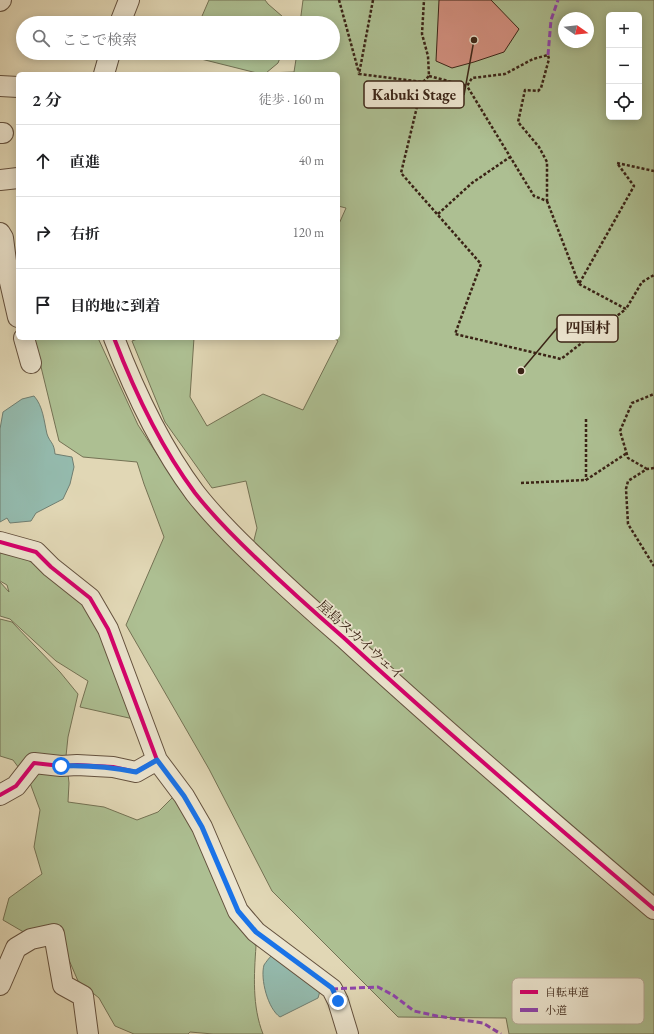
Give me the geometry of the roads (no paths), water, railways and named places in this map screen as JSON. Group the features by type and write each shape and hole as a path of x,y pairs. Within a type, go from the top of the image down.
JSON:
{"street":[{"path":"123,16 130,0"},
{"path":"105,72 108,60"},
{"path":"0,86 16,87"},
{"path":"0,180 16,178"},
{"path":"0,233 4,238 7,269 16,308"},
{"path":"25,340 31,363"},
{"name":"屋島スカイウェイ","path":"115,340 128,377 140,402 169,453 196,494 232,535 414,703 654,909"},
{"path":"0,542 36,552 50,567 90,598 108,629 157,760 184,796 202,827 238,911 256,932 332,988 338,1001 348,1034"},
{"path":"0,795 16,786 34,763 61,766 77,765 113,768 136,772 157,760"},
{"path":"0,985 16,948 31,939 54,934 63,985 83,996 88,1034"}],"water":[{"path":"34,396 41,409 47,434 54,447 55,454 72,457 74,467 70,484 63,499 36,513 31,521 10,523 7,518 0,522 0,429 3,412 22,399"},
{"path":"272,955 320,991 318,998 280,1017 269,1001 263,978 264,965"}],"place":[{"name":"Kabuki Stage","path":"474,40"},
{"name":"四国村","path":"521,371"}]}
